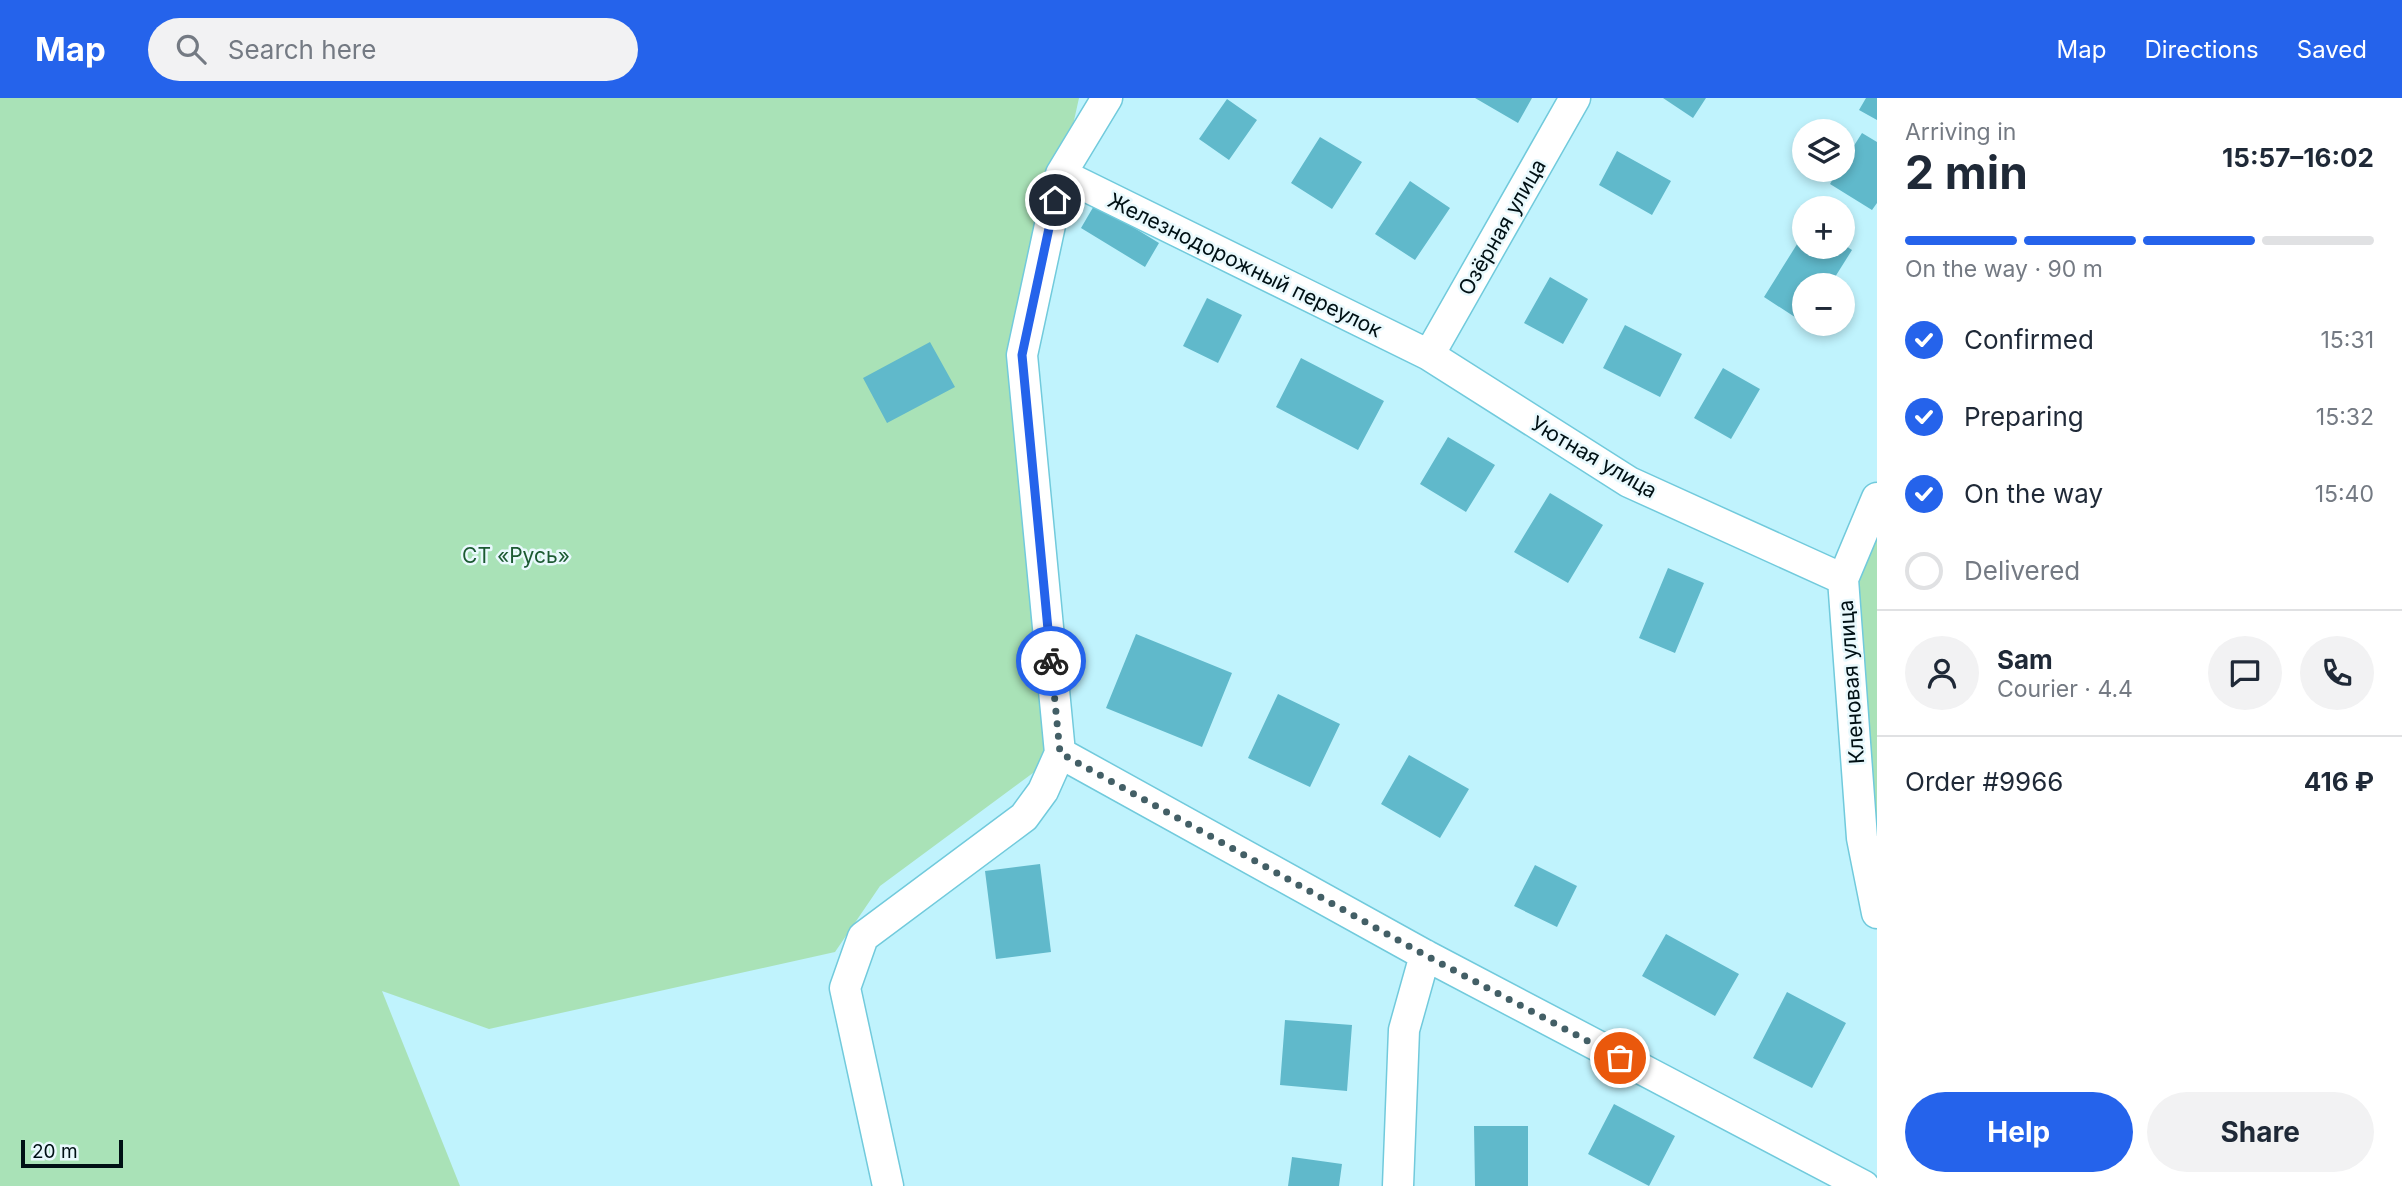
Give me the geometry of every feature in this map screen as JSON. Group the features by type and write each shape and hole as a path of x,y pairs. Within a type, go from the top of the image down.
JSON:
{"street":[{"path":"888,1186 845,988 863,937 1024,817 1044,792 1060,753 1022,355 1061,174 1107,98"},
{"name":"Озёрная улица","path":"1429,355 1575,98"},
{"name":"Железнодорожный переулок","path":"1061,174 1429,355"},
{"name":"Уютная улица","path":"1429,355 1629,482 1843,579"},
{"name":"Кленовая улица","path":"1877,498 1843,579 1862,838 1877,913"},
{"path":"1060,753 1425,955 1864,1186"},
{"path":"1398,1186 1404,1030 1425,955"}],"green space":[{"name":"СТ «Русь»","path":"0,98 1079,98 1022,355 1060,753 880,886 835,952 489,1029 382,991 460,1186 0,1186"},
{"path":"1877,498 1877,899 1843,579"}],"building":[{"path":"1475,98 1532,98 1518,123"},
{"path":"1663,98 1706,98 1693,118"},
{"path":"1866,98 1877,98 1877,120 1859,110"},
{"path":"1227,99 1257,120 1229,160 1199,139"},
{"path":"1862,133 1877,142 1877,203 1872,210 1855,199 1855,196 1849,196 1830,184 1855,182 1855,144"},
{"path":"1320,137 1362,162 1332,209 1291,183"},
{"path":"1617,151 1671,181 1652,215 1599,185"},
{"path":"1410,181 1450,208 1415,260 1375,234"},
{"path":"1095,204 1159,243 1145,267 1081,228"},
{"path":"1792,252 1792,259 1846,259 1838,273 1792,273 1792,315 1764,297"},
{"path":"1550,277 1588,299 1563,344 1524,323"},
{"path":"1207,298 1242,315 1218,363 1183,346"},
{"path":"1625,325 1682,354 1660,397 1603,368"},
{"path":"930,342 955,387 887,423 863,378"},
{"path":"1301,358 1384,401 1358,450 1276,407"},
{"path":"1723,368 1760,389 1731,439 1694,418"},
{"path":"1448,437 1495,465 1466,512 1420,484"},
{"path":"1550,493 1603,525 1568,583 1514,552"},
{"path":"1668,568 1704,583 1675,653 1639,638"},
{"path":"1136,634 1232,673 1202,747 1106,708"},
{"path":"1278,694 1340,724 1310,787 1248,758"},
{"path":"1409,755 1469,789 1440,838 1381,804"},
{"path":"1040,864 1051,952 996,959 985,871"},
{"path":"1535,865 1577,886 1557,927 1514,906"},
{"path":"1666,934 1739,974 1715,1016 1642,976"},
{"path":"1787,992 1846,1023 1812,1088 1753,1058"},
{"path":"1285,1020 1352,1025 1347,1091 1280,1085"},
{"path":"1614,1104 1675,1136 1649,1186 1588,1154"},
{"path":"1474,1126 1528,1126 1528,1186 1475,1186"},
{"path":"1292,1157 1342,1164 1339,1186 1288,1186"}],"way so far":[{"path":"1051,661 1060,753 1425,955 1620,1058"}],"route":[{"path":"1051,661 1022,355 1055,200"}]}
